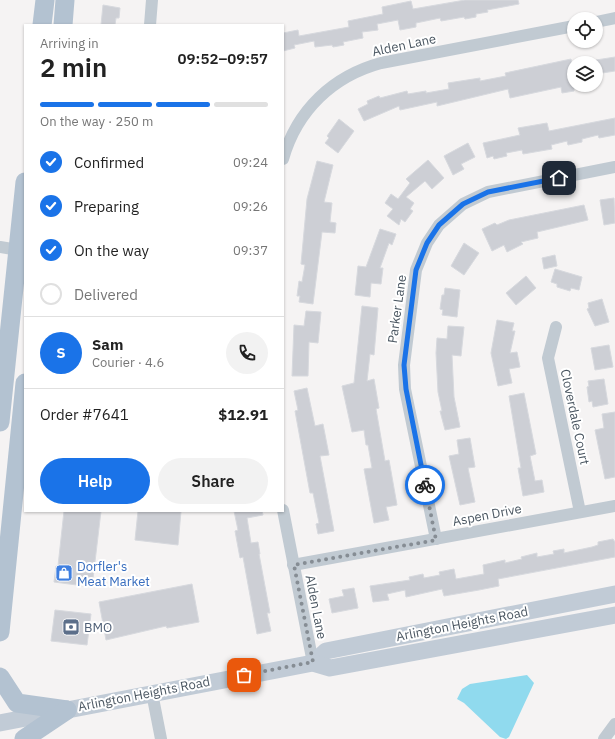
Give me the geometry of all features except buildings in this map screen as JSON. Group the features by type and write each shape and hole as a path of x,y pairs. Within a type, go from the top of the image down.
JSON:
{"main road":[{"path":"42,24 45,0"},
{"path":"63,24 65,0"},
{"path":"0,422 14,250 24,188"},
{"path":"0,632 24,393"},
{"name":"Arlington Heights Road","path":"313,662 326,650 615,594"},
{"name":"Arlington Heights Road","path":"0,723 313,662 330,668 615,615"},
{"path":"0,677 17,702 67,710"},
{"path":"24,739 67,710"}],"street":[{"path":"150,24 152,0"},
{"path":"603,21 615,18"},
{"name":"Alden Lane","path":"284,155 291,136 313,102 333,85 357,71 381,63 567,27"},
{"name":"Parker Lane","path":"436,540 406,389 404,365 416,270 427,243 439,225 463,204 488,192 615,167"},
{"name":"Cloverdale Court","path":"556,327 548,358 580,512"},
{"name":"Aspen Drive","path":"294,565 615,506"},
{"name":"Alden Lane","path":"283,512 313,662"},
{"path":"152,693 161,739"},
{"path":"604,739 615,724"}],"water":[{"path":"527,675 534,683 509,737 506,739 500,737 464,703 457,699 462,689 470,684"}],"way so far":[{"path":"244,675 313,662 294,565 436,540 425,485"}],"place":[{"name":"Dorfler's Meat Market","path":"64,573"},
{"name":"BMO","path":"71,627"}],"route":[{"path":"425,485 406,389 404,365 416,270 427,243 439,225 463,204 488,192 559,178"}]}
